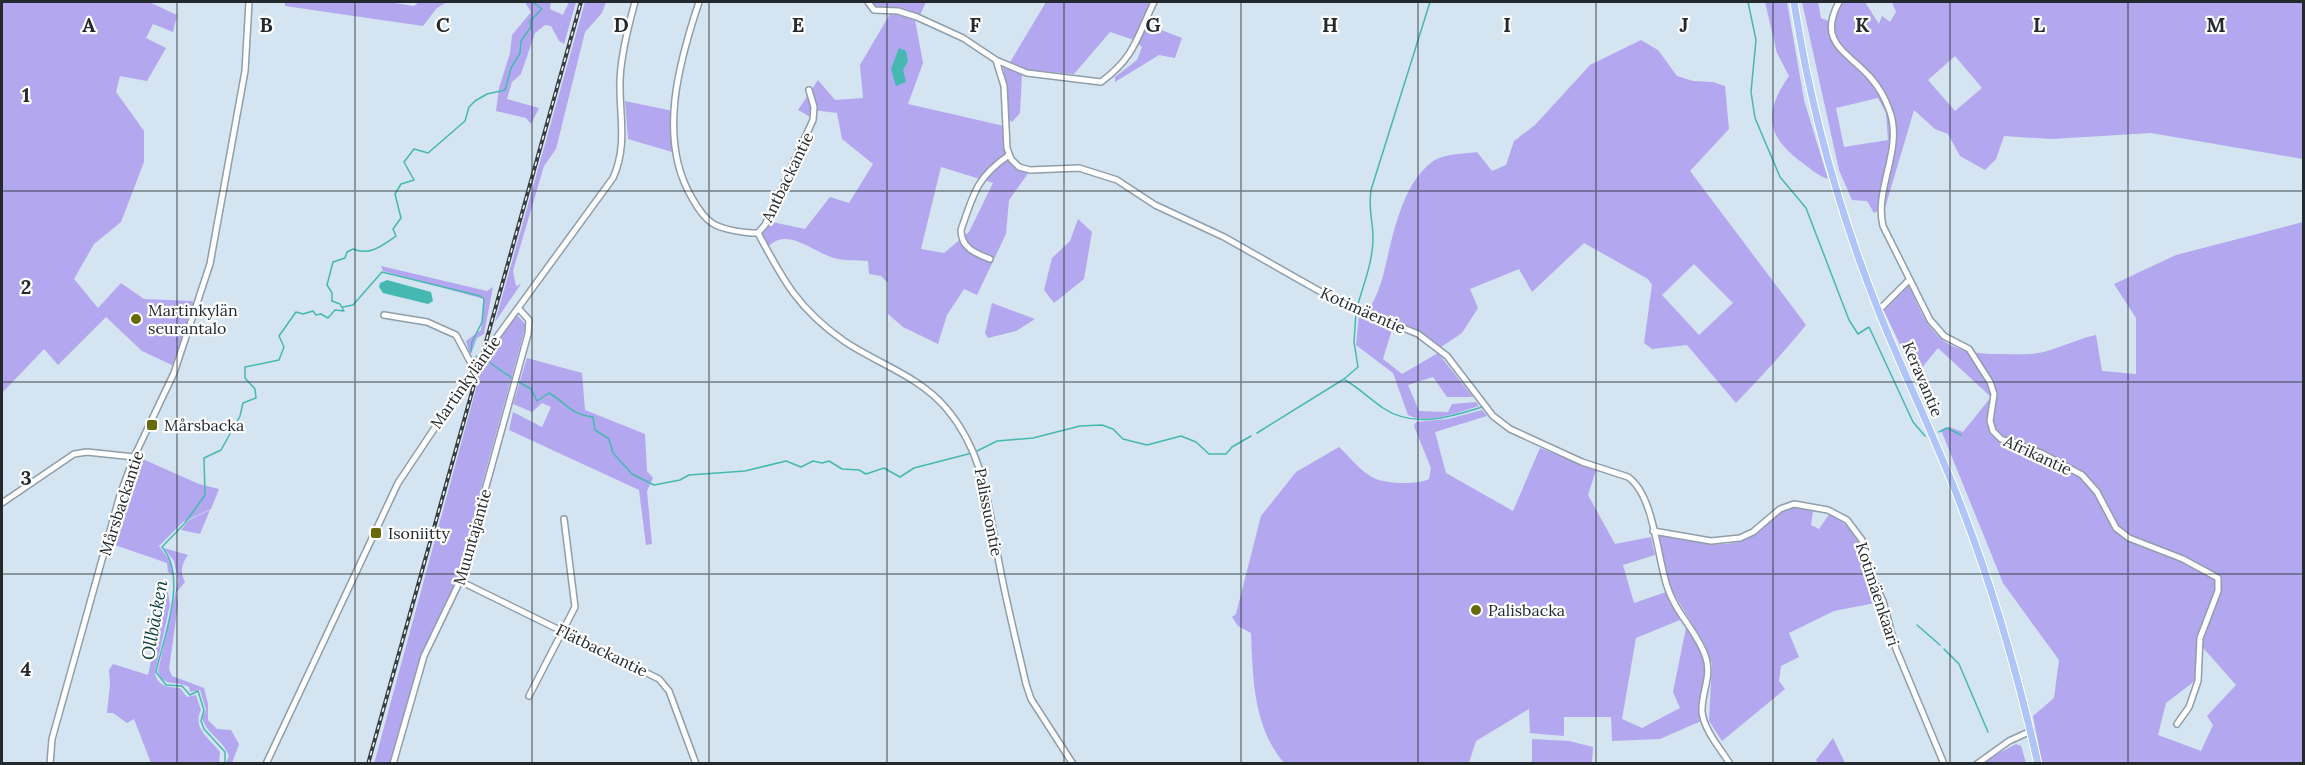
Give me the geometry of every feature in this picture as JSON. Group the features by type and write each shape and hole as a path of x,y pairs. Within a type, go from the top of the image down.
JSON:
{"main road":[{"name":"Keravantie","path":"1794,2 1812,100 1829,164 1877,308 1940,454 1974,540 2002,626 2038,764"}],"street":[{"name":"Mårsbackantie","path":"50,764 51,739 120,495 134,457 174,373 210,264 220,222 224,183 245,71 249,2"},
{"name":"Martinkyläntie","path":"266,764 398,483 474,369 607,187 619,165 623,139 621,67 635,2"},
{"name":"Antbackantie","path":"699,2 677,82 673,147 676,163 696,206 713,224 740,232 758,232 770,216 809,133 814,107 809,90"},
{"path":"868,2 874,10 898,11 963,38 996,60 1027,73 1101,82 1121,68 1130,56 1154,2"},
{"name":"Afrikantie","path":"1839,2 1831,22 1834,41 1871,78 1891,113 1893,148 1881,218 1930,320 1944,336 1969,349 1990,382 1994,393 1990,421 1993,431 2001,439 2041,453 2082,475 2097,492 2116,528 2129,538 2183,559 2218,578 2218,591 2200,638 2198,681 2189,707 2176,724"},
{"path":"990,259 966,246 961,238 961,230 979,181 988,170 1009,154 1004,86 996,60"},
{"name":"Kotimäentie","path":"1009,154 1023,168 1079,168 1110,177 1155,205 1224,237 1337,301 1418,334 1447,356 1493,416 1510,429 1541,445 1628,477 1637,483 1653,531 1669,593 1706,656 1709,676 1702,707 1705,723 1730,764"},
{"name":"Palissuontie","path":"758,232 785,285 806,309 845,341 924,387 945,406 968,436 981,471 1026,684 1031,699 1073,764"},
{"path":"1877,308 1882,307 1909,280"},
{"name":"Muuntajantie","path":"393,764 424,657 460,581 528,334 529,320 518,308"},
{"path":"384,315 427,322 456,335 474,369"},
{"path":"2,503 74,454 87,452 134,457"},
{"name":"Kotimäenkaari","path":"1653,531 1711,541 1740,538 1753,532 1780,509 1794,504 1828,510 1847,520 1862,540 1868,569 1883,601 1896,649 1944,764"},
{"path":"529,696 575,607 564,519"},
{"name":"Flätbackantie","path":"460,581 659,679 669,691 696,764"},
{"path":"1977,764 2009,741 2031,731"}],"shaded area":[{"path":"2,2 149,2 177,15 173,32 153,24 146,38 166,48 147,81 120,76 116,92 144,131 144,162 121,222 94,244 74,279 98,308 121,283 144,299 192,301 196,306 174,366 142,351 106,317 58,365 44,349 2,393"},
{"path":"285,2 388,2 414,6 419,2 447,2 437,8 423,26 285,6"},
{"path":"525,2 551,2 550,9 563,15 569,2 576,2 564,44 559,41 551,26 545,25 535,33 521,74 512,82 507,99 539,108 531,124 526,118 496,111 499,88 510,53 512,35 531,12"},
{"path":"585,2 606,2 602,13 585,32 556,149 544,166 513,271 516,286 521,284 495,322"},
{"path":"870,2 926,2 920,15 885,8"},
{"path":"1046,2 1152,2 1143,23 1182,38 1175,58 1159,55 1115,82 1115,77 1137,60 1142,47 1134,40 1110,32 1074,74 1028,70 1009,64"},
{"path":"1765,2 1787,2 1804,100 1828,179 1791,154 1782,144 1772,124 1775,102 1789,76 1777,53"},
{"path":"1802,2 1818,2 1821,18 1833,23 1840,2 1865,2 1879,24 1882,16 1890,22 1896,12 1892,2 2303,2 2303,159 2151,133 2052,139 2004,136 1996,159 1985,170 1960,156 1948,134 1935,129 1914,110 1885,208 1874,213 1867,201 1852,200 1839,170","holes":["1955,56 1982,88 1955,111 1928,80","1878,98 1886,113 1888,140 1844,147 1836,108"]},
{"path":"897,13 915,20 923,63 908,104 1004,126 1011,160 1021,169 1029,172 1009,200 1006,234 977,295 964,289 947,315 938,344 903,327 888,314 888,283 881,276 869,274 868,261 834,258 792,240 775,241 768,247 762,232 772,222 805,229 830,197 849,203 873,164 842,139 837,113 813,110 812,118 798,110 818,80 835,100 863,98 860,65 890,14","holes":["941,167 993,183 969,232 944,253 921,249"]},
{"path":"1641,40 1658,50 1677,76 1725,86 1729,129 1690,171 1806,325 1736,403 1687,345 1652,349 1644,343 1652,285 1648,279 1584,243 1532,292 1519,269 1470,289 1478,308 1462,333 1441,347 1411,327 1369,311 1382,280 1399,215 1412,185 1421,172 1442,157 1477,152 1492,171 1506,165 1514,141 1535,125 1590,65","holes":["1694,264 1733,303 1699,335 1662,295"]},
{"path":"899,48 906,51 908,61 903,70 906,82 896,86 891,69"},
{"path":"1003,66 1022,74 1020,113 1012,122 1009,120"},
{"path":"625,101 673,111 672,152 628,139"},
{"path":"1078,219 1092,232 1084,279 1054,303 1044,290 1052,258 1070,241"},
{"path":"2303,222 2303,763 2042,763 2033,716 2054,698 2059,660 2003,583 1941,430 1949,427 1963,432 1991,397 1938,348 1915,376 1884,311 1909,285 1932,330 1953,346 1966,351 1982,353 2030,354 2096,335 2102,371 2136,374 2136,318 2114,284 2176,255","holes":["2198,642 2236,685 2207,716 2213,725 2201,751 2158,735 2166,703 2196,680"]},
{"path":"381,266 487,291 493,287 484,334 477,338 470,357 466,341 481,330 484,299 383,271"},
{"path":"387,280 431,292 433,301 428,304 383,293 379,287 380,283"},
{"path":"992,303 1035,319 1016,331 988,338 985,333"},
{"path":"1359,314 1393,326 1383,359 1402,374 1438,353 1473,397 1447,397 1433,377 1408,385 1419,411 1448,412 1452,404 1476,402 1479,406 1434,418 1424,419 1408,415 1393,373 1356,345"},
{"path":"517,315 526,325 453,590 421,657 390,763 374,764 483,363"},
{"path":"527,358 582,373 585,410 645,434 647,471 653,478 647,491 652,544 646,545 639,490 509,430 513,412 542,427 551,407 542,403 532,412 513,404"},
{"path":"1482,410 1487,416 1435,432 1446,473 1513,511 1540,448 1596,470 1588,495 1615,544 1651,537 1655,555 1623,565 1634,603 1666,592 1680,620 1636,638 1622,719 1642,728 1680,708 1673,692 1686,628 1705,659 1701,721 1660,739 1612,741 1611,717 1564,717 1564,736 1530,733 1529,709 1476,741 1469,763 1284,763 1274,749 1260,717 1254,684 1251,633 1238,626 1232,617 1236,614 1261,516 1296,472 1339,447 1364,472 1379,480 1410,483 1429,479 1431,468 1414,426 1416,422 1448,419"},
{"path":"138,457 199,484 219,489 211,509 183,522 159,546 171,562 173,575 168,572 167,563 112,544 125,492"},
{"path":"1794,507 1813,511 1811,525 1819,529 1830,513 1854,531 1880,602 1834,611 1789,633 1799,657 1781,666 1779,681 1785,689 1722,741 1709,721 1712,664 1705,645 1671,589 1658,535 1707,544 1732,543 1754,535 1777,514"},
{"path":"210,510 200,534 181,530 189,520"},
{"path":"164,548 188,555 182,568 185,582 176,593 178,604 169,669 172,676 204,688 208,704 208,720 217,729 231,730 239,744 232,763 226,763 229,756 226,750 204,724 202,718 206,710 200,690 190,692 189,687 167,682 163,680 158,671 178,581 174,561"},
{"path":"167,586 170,605 155,673 156,678 161,684 180,688 187,697 196,695 201,710 200,728 220,752 219,763 151,763 134,719 127,723 113,713 107,713 109,670 113,664 148,675"},
{"path":"1833,738 1845,763 1818,763 1816,760"},
{"path":"1532,739 1569,741 1593,747 1592,763 1529,763 1532,761"},
{"path":"2016,744 2021,746 2026,763 1979,764"}],"waterway":[{"name":"Ollbäcken","path":"225,764 225,752 204,729 201,721 204,710 198,691 190,695 182,686 166,685 156,672 174,590 170,560 162,547 185,523 205,495 204,458 221,450 240,416 243,403 256,398 255,389 245,378 245,367 279,360 284,347 279,336 296,312 303,314 313,311 316,315 321,314 328,318 335,310 344,311 340,304 332,301 332,293 327,285 333,262 345,258 347,252 353,249 370,251 396,236 393,229 401,218 395,194 401,184 414,180 404,162 414,149 428,153 465,121 469,107 475,101 487,94 505,90 511,68 520,53 521,41 531,27 530,21 542,9 533,2"},
{"path":"1358,304 1373,247 1371,190 1430,2"},
{"path":"1748,2 1756,40 1751,92 1755,118 1780,177 1806,208 1849,320 1858,334 1869,327 1913,422 1925,436"},
{"path":"343,307 353,305 382,272 480,296 484,299 482,322 472,342 471,351"},
{"path":"1257,433 1344,379 1358,367 1354,342 1356,312"},
{"path":"486,360 512,378"},
{"path":"1345,380 1383,408 1407,418 1432,419 1482,407"},
{"path":"519,382 531,389 537,401 549,393 573,411 593,417 595,430 609,439 613,453 632,474 654,485 680,480 689,475 745,471 786,461 801,467 813,461 822,463 829,461 842,469 859,470 866,474 884,468 900,477 914,468 972,453"},
{"path":"977,451 997,441 1033,438 1080,426 1102,425 1113,429 1123,439 1147,445 1181,436 1196,442 1209,454 1226,454 1232,447 1251,436"},
{"path":"1939,432 1947,428 1961,435"},
{"path":"1917,625 1940,645"},
{"path":"1944,649 1959,664 1988,732"}],"railway":[{"path":"368,764 581,2"}],"place":[{"name":"Martinkylän seurantalo","path":"136,319"},
{"name":"Mårsbacka","path":"152,425"},
{"name":"Isoniitty","path":"376,533"},
{"name":"Palisbacka","path":"1476,610"}]}
